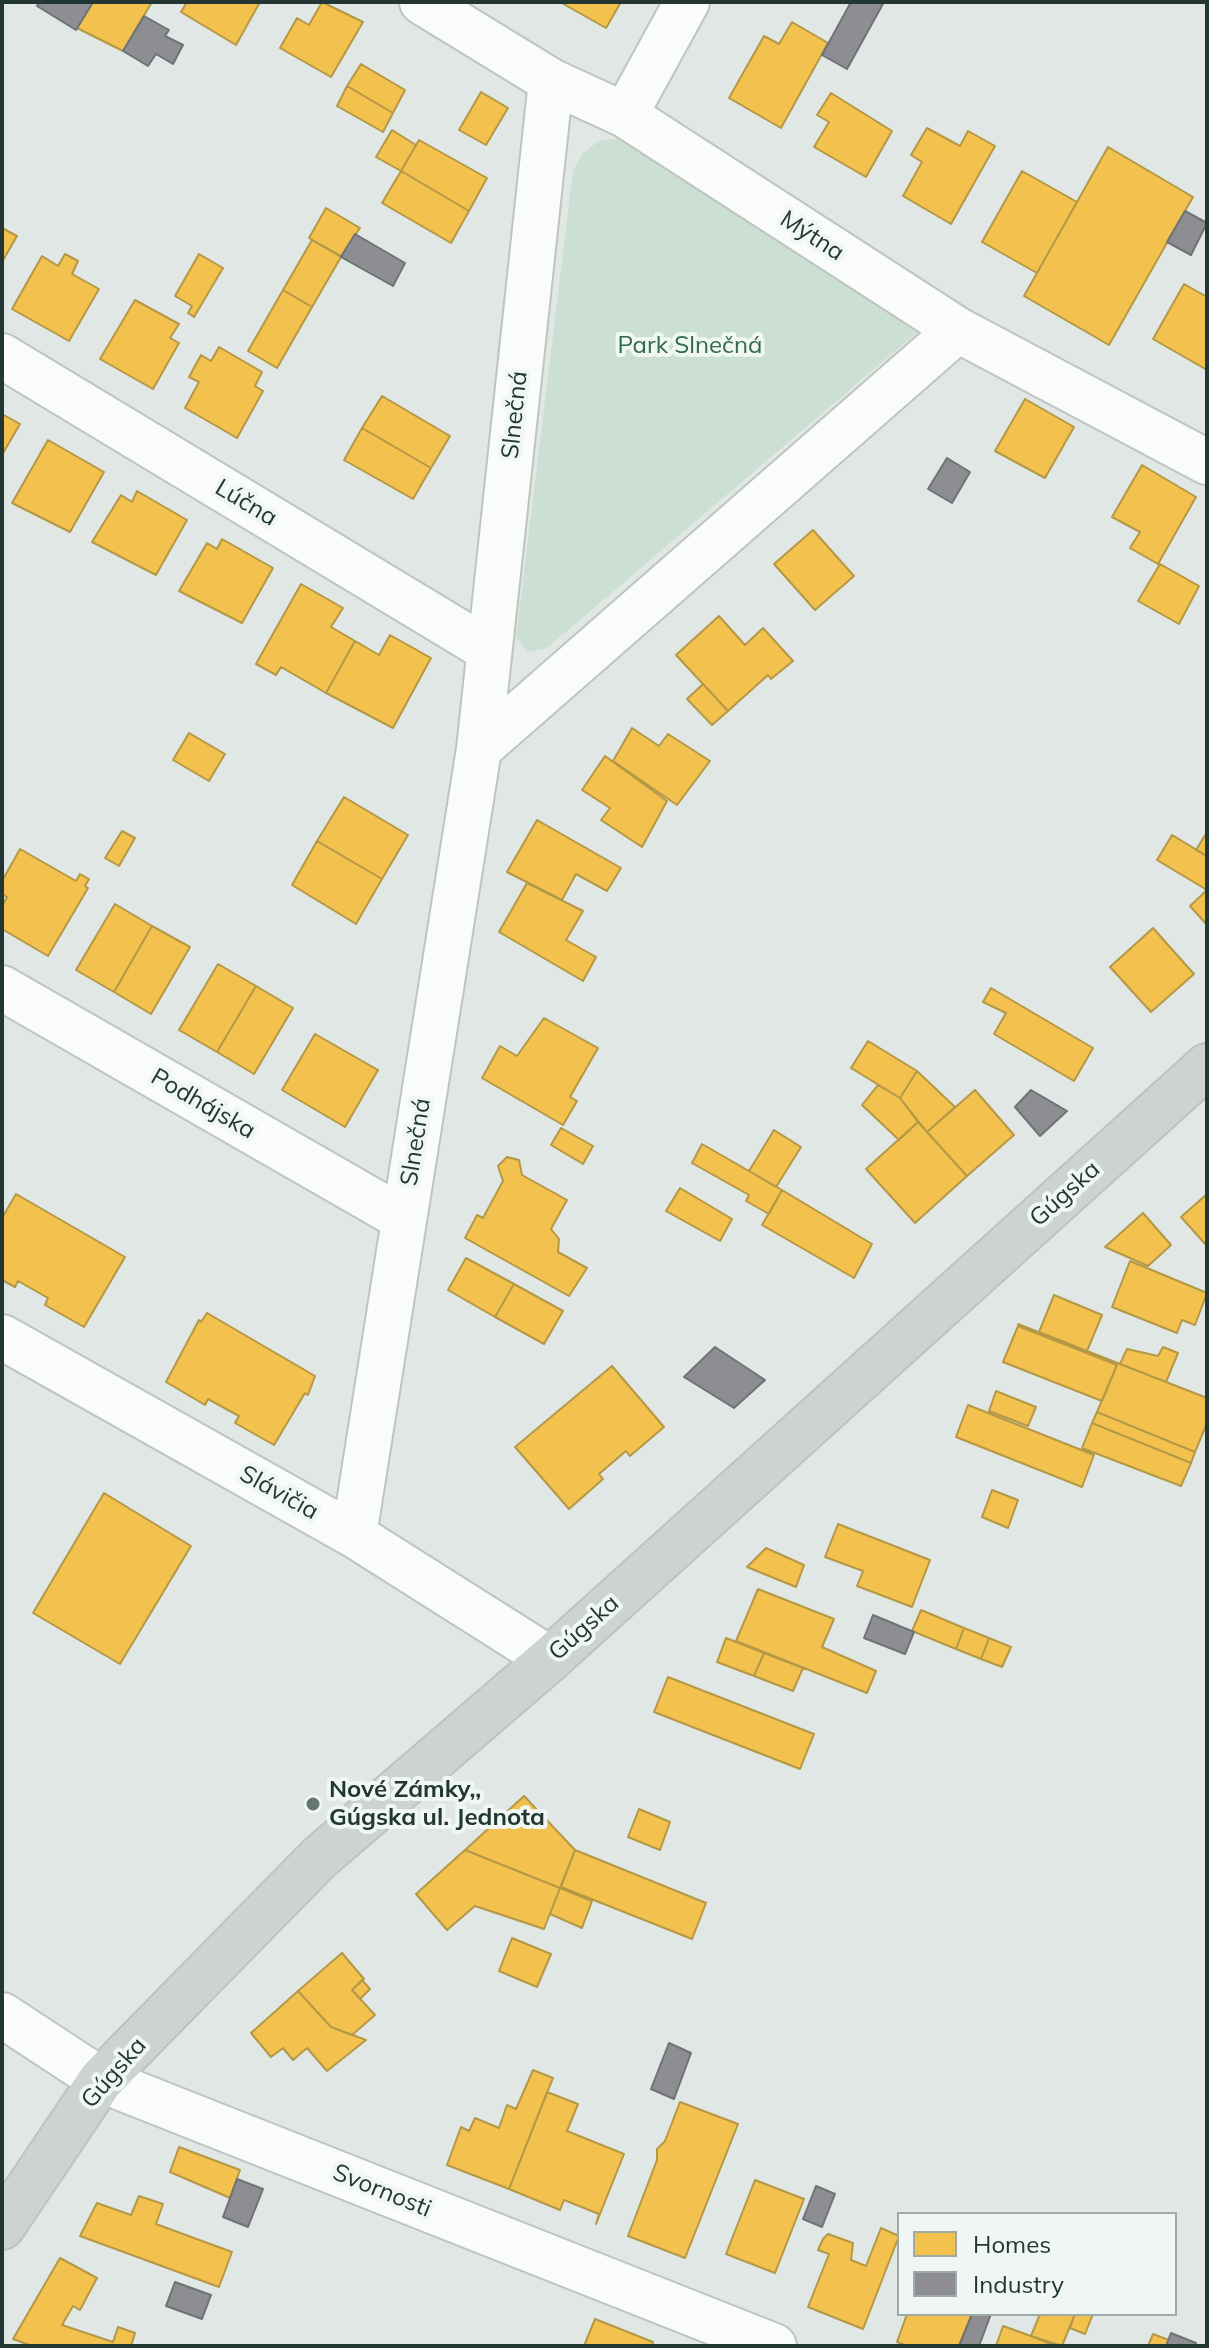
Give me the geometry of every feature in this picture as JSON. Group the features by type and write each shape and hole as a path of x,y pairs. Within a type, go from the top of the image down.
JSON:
{"main road":[{"name":"Gúgska","path":"2,2227 101,2080 319,1858 550,1659 1207,1066"}],"street":[{"name":"Mýtna","path":"422,2 551,81 625,115 958,330 1207,462"},
{"path":"625,115 687,2"},
{"name":"Slnečná","path":"354,1535 479,749 551,81"},
{"path":"479,749 958,330"},
{"name":"Lúčna","path":"2,356 489,650"},
{"name":"Podhájska","path":"2,988 404,1219"},
{"name":"Slávičia","path":"2,1337 354,1535 550,1659"},
{"name":"Svornosti","path":"2,2015 101,2080 774,2346"}],"green space":[{"name":"Park Slnečná","path":"620,139 921,329 547,648 528,652 516,638 573,171 582,154 600,140"}],"building: Homes":[{"path":"93,2 152,2 123,51 77,28"},
{"path":"187,2 260,2 236,45 181,12"},
{"path":"322,2 363,22 331,77 280,48 297,18 309,25"},
{"path":"560,2 621,2 606,28"},
{"path":"792,22 828,43 781,128 729,98 764,36 779,44"},
{"path":"361,64 405,90 393,113 347,86"},
{"path":"347,86 393,113 383,132 337,106"},
{"path":"481,92 508,108 486,145 459,130"},
{"path":"831,93 892,131 866,177 814,147 829,122 817,115"},
{"path":"927,128 960,146 968,131 995,146 951,224 903,196 922,162 911,155"},
{"path":"392,130 416,145 401,171 376,157"},
{"path":"419,140 487,178 469,211 401,171"},
{"path":"1108,147 1193,197 1109,345 1024,296"},
{"path":"401,171 469,211 451,243 382,203"},
{"path":"1022,171 1077,202 1037,273 982,242"},
{"path":"326,208 360,228 341,256 309,238"},
{"path":"2,228 17,236 2,262"},
{"path":"312,240 341,257 312,307 283,290"},
{"path":"65,254 78,261 72,274 99,289 69,341 12,309 42,256 58,266"},
{"path":"199,254 223,268 194,317 188,313 192,306 175,296"},
{"path":"1184,284 1207,297 1207,370 1153,339"},
{"path":"283,290 312,307 277,368 248,351"},
{"path":"135,300 179,324 170,338 179,343 153,389 100,359"},
{"path":"219,347 262,372 255,386 263,391 237,438 185,408 199,382 189,377 201,355 211,361"},
{"path":"382,396 450,436 431,468 362,428"},
{"path":"1025,399 1074,427 1045,478 995,451"},
{"path":"2,414 20,424 2,455"},
{"path":"362,428 431,468 413,499 344,460"},
{"path":"48,440 104,472 70,532 12,503"},
{"path":"1142,465 1196,497 1158,564 1130,548 1140,532 1112,517"},
{"path":"137,491 187,520 156,575 92,542 121,495 132,502"},
{"path":"813,530 854,576 815,610 774,564"},
{"path":"222,539 273,568 242,623 179,591 207,543 217,549"},
{"path":"1160,564 1199,586 1179,624 1138,601"},
{"path":"301,584 343,608 331,627 355,641 326,693 281,667 276,675 256,664"},
{"path":"719,616 745,645 763,628 793,661 771,679 768,675 728,711 676,655"},
{"path":"390,635 431,658 393,728 326,693 355,641 379,655"},
{"path":"703,684 728,711 712,725 687,699"},
{"path":"632,728 659,746 668,734 710,761 677,805 613,761"},
{"path":"189,733 225,754 209,781 173,760"},
{"path":"605,756 667,801 642,847 601,820 610,808 582,790"},
{"path":"344,797 408,835 382,879 317,841"},
{"path":"537,820 621,868 607,891 576,874 562,900 507,872"},
{"path":"122,831 135,838 119,866 105,858"},
{"path":"1207,832 1207,856 1196,850"},
{"path":"1172,835 1207,856 1207,890 1157,860"},
{"path":"317,841 382,879 356,924 292,885"},
{"path":"20,849 76,881 80,874 89,879 85,886 88,888 48,956 2,929 2,906 7,897 2,894 2,881"},
{"path":"527,883 583,911 566,940 596,957 583,981 499,932"},
{"path":"1207,890 1207,925 1190,906"},
{"path":"115,904 152,926 114,992 76,970"},
{"path":"152,926 190,947 151,1014 114,992"},
{"path":"1153,928 1194,974 1151,1012 1110,967"},
{"path":"218,964 256,986 217,1052 179,1030"},
{"path":"256,986 293,1008 254,1074 217,1052"},
{"path":"991,988 1093,1048 1074,1081 994,1034 1006,1013 983,1002"},
{"path":"544,1018 598,1048 570,1097 577,1101 563,1125 482,1078 500,1046 517,1056"},
{"path":"315,1034 378,1070 345,1127 282,1090"},
{"path":"868,1041 917,1071 900,1098 851,1068"},
{"path":"917,1071 955,1107 927,1132 900,1098"},
{"path":"878,1085 900,1098 918,1122 899,1140 862,1105"},
{"path":"975,1090 1014,1135 967,1176 927,1132"},
{"path":"918,1122 967,1176 915,1223 866,1169"},
{"path":"561,1128 593,1146 583,1164 551,1145"},
{"path":"774,1130 801,1147 776,1187 749,1171"},
{"path":"702,1144 782,1190 769,1214 746,1201 749,1195 692,1163"},
{"path":"507,1157 519,1160 522,1175 567,1200 551,1229 559,1239 558,1252 587,1268 569,1296 465,1238 477,1215 483,1218 503,1181 498,1166"},
{"path":"680,1188 732,1219 720,1241 666,1211"},
{"path":"782,1190 872,1244 854,1278 762,1225"},
{"path":"16,1194 125,1257 84,1327 45,1305 48,1298 18,1281 15,1287 2,1280 2,1218"},
{"path":"1207,1194 1207,1246 1181,1217"},
{"path":"1143,1213 1171,1245 1148,1266 1105,1247"},
{"path":"466,1258 514,1284 495,1317 448,1290"},
{"path":"1130,1261 1207,1293 1195,1325 1182,1320 1177,1333 1112,1307"},
{"path":"514,1284 563,1311 544,1344 495,1317"},
{"path":"1054,1295 1102,1315 1087,1351 1039,1332"},
{"path":"207,1313 315,1376 308,1395 305,1393 274,1445 235,1423 239,1416 208,1399 205,1405 166,1382 199,1320 201,1322"},
{"path":"1018,1324 1207,1398 1207,1423 1195,1452 1097,1412 1117,1365"},
{"path":"1018,1326 1117,1365 1102,1401 1003,1362"},
{"path":"1163,1347 1178,1353 1166,1382 1120,1364 1127,1349 1158,1356"},
{"path":"612,1366 664,1427 630,1456 626,1451 599,1474 603,1479 569,1509 515,1447"},
{"path":"996,1391 1036,1407 1028,1426 989,1411"},
{"path":"968,1405 1094,1455 1082,1487 956,1437"},
{"path":"1097,1412 1195,1452 1191,1463 1092,1423"},
{"path":"1092,1423 1191,1463 1181,1486 1082,1448"},
{"path":"992,1490 1018,1500 1008,1528 982,1517"},
{"path":"104,1493 191,1546 120,1664 33,1613"},
{"path":"838,1524 930,1560 912,1607 857,1586 863,1571 825,1557"},
{"path":"766,1548 804,1565 796,1587 747,1567"},
{"path":"758,1589 834,1619 822,1647 876,1671 867,1693 736,1641"},
{"path":"921,1610 964,1628 956,1649 912,1631"},
{"path":"964,1628 989,1638 981,1659 956,1649"},
{"path":"726,1638 764,1653 754,1676 717,1662"},
{"path":"989,1638 1011,1647 1002,1667 981,1659"},
{"path":"764,1653 803,1668 793,1691 754,1676"},
{"path":"668,1677 814,1734 800,1769 654,1712"},
{"path":"524,1796 575,1850 560,1888 465,1850"},
{"path":"639,1809 670,1822 660,1850 628,1837"},
{"path":"465,1850 560,1888 544,1929 475,1906 447,1930 416,1894"},
{"path":"575,1850 706,1903 692,1939 561,1887"},
{"path":"560,1888 592,1901 582,1928 550,1914"},
{"path":"512,1938 551,1954 537,1987 499,1971"},
{"path":"342,1953 364,1979 352,1990 375,2015 352,2035 331,2027 298,1991"},
{"path":"362,1980 370,1989 360,1999 352,1990"},
{"path":"298,1991 331,2027 366,2040 327,2071 307,2048 293,2060 283,2048 271,2057 251,2033"},
{"path":"533,2070 553,2078 509,2189 447,2165 461,2127 469,2131 475,2118 499,2128 507,2105 516,2109"},
{"path":"547,2092 578,2104 567,2131 624,2154 596,2224 599,2214 564,2200 560,2210 509,2189"},
{"path":"680,2102 738,2124 685,2258 628,2236 657,2160 657,2149 665,2141"},
{"path":"179,2147 240,2170 230,2198 170,2172"},
{"path":"755,2180 804,2199 775,2273 726,2254"},
{"path":"139,2196 163,2204 156,2224 232,2252 219,2287 80,2236 97,2203 131,2215"},
{"path":"881,2228 897,2235 863,2329 808,2307 829,2254 818,2250 828,2234 853,2243 851,2260 866,2266"},
{"path":"60,2258 97,2278 80,2310 73,2306 62,2325 113,2342 118,2327 135,2333 131,2346 32,2346 13,2339"},
{"path":"906,2316 971,2316 959,2346 908,2346 897,2342"},
{"path":"1039,2316 1074,2316 1062,2346 1031,2336"},
{"path":"1074,2316 1092,2316 1085,2334 1070,2328"},
{"path":"595,2319 653,2342 652,2346 584,2346"},
{"path":"1003,2326 1031,2336 1056,2346 996,2346"},
{"path":"1153,2334 1169,2340 1166,2346 1148,2346"}],"building: Industry":[{"path":"39,2 93,2 76,30 37,6"},
{"path":"851,2 884,2 847,69 822,55"},
{"path":"144,16 169,30 165,36 183,45 173,64 156,54 148,66 123,51"},
{"path":"1185,211 1207,223 1191,255 1167,242"},
{"path":"355,234 405,263 393,286 341,257"},
{"path":"947,458 970,472 952,503 928,489"},
{"path":"1031,1090 1067,1111 1040,1136 1015,1107"},
{"path":"715,1347 765,1380 734,1408 684,1377"},
{"path":"873,1615 914,1632 905,1654 864,1638"},
{"path":"669,2043 691,2053 674,2099 651,2089"},
{"path":"237,2179 263,2189 248,2227 223,2217"},
{"path":"816,2186 835,2194 822,2227 803,2219"},
{"path":"175,2282 211,2295 202,2319 166,2306"},
{"path":"971,2316 990,2316 979,2346 959,2346"},
{"path":"1171,2333 1196,2343 1195,2346 1166,2346"}],"place":[{"name":"Nové Zámky,, Gúgska ul. Jednota","path":"313,1804"}]}
